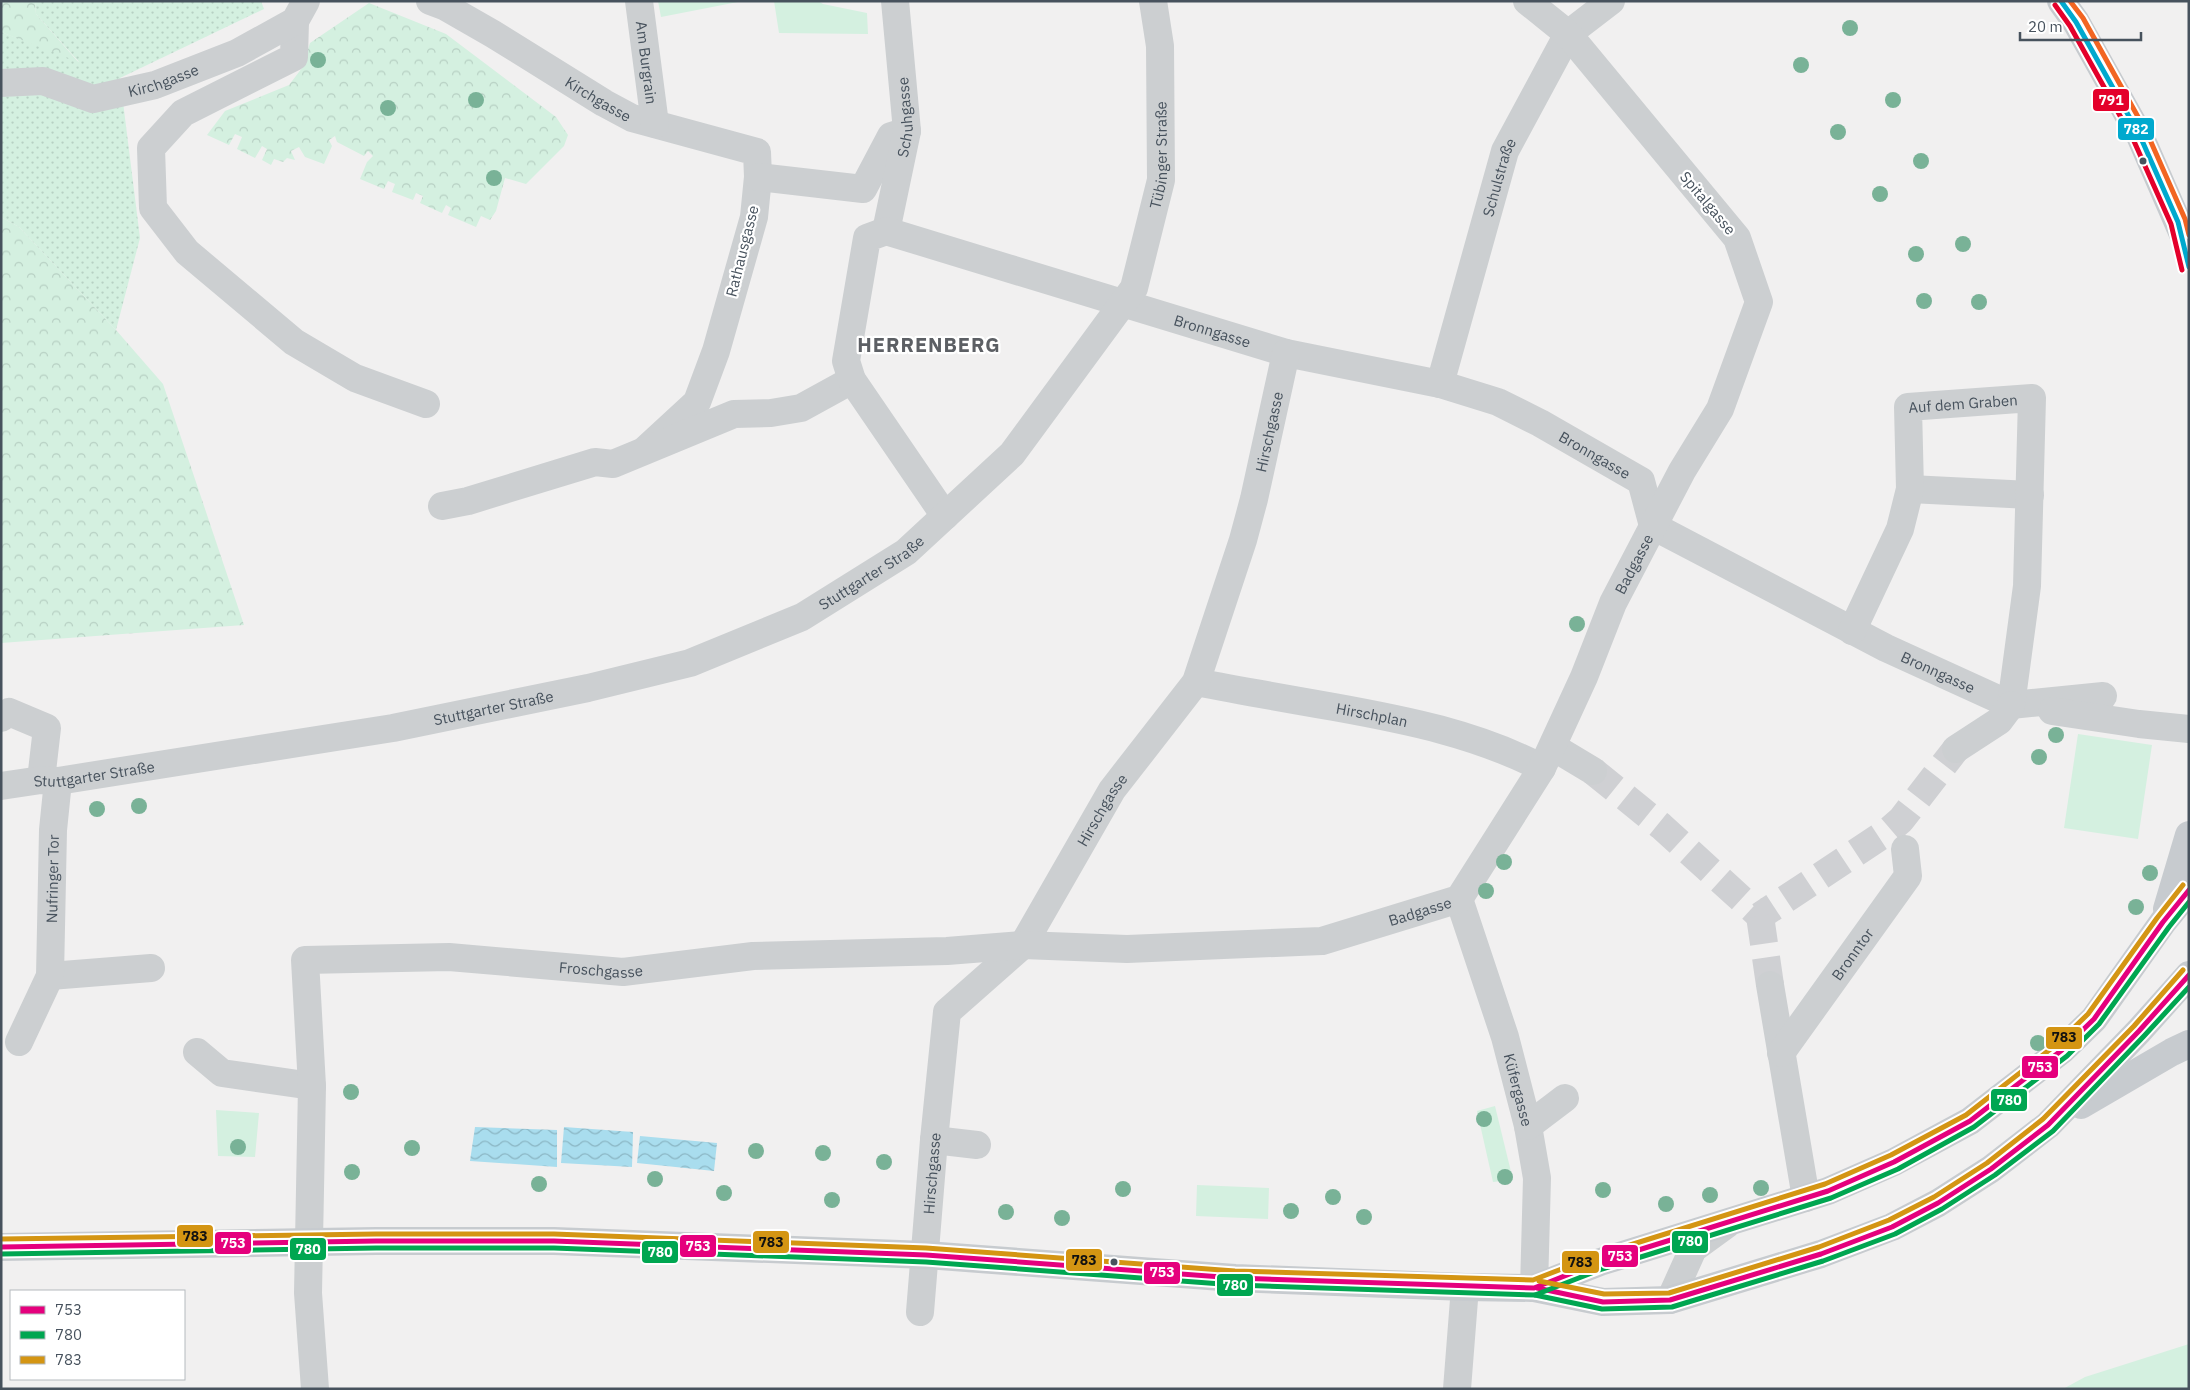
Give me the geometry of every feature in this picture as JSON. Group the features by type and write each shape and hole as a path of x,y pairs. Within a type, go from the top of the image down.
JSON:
{"main road":[{"path":"2061,1 2076,22 2140,136 2189,248"},
{"path":"2178,222 2189,268"},
{"path":"2163,922 2189,835"},
{"path":"1534,1288 1600,1262 1828,1191 1894,1162 1970,1120 2062,1050 2094,1019 2163,922 2189,890"},
{"path":"2163,922 2189,905"},
{"path":"2048,1125 2133,1037 2189,975"},
{"path":"1,1247 308,1242 554,1241 926,1255 1235,1278 1534,1288 1603,1302 1670,1300 1821,1254 1892,1227 1938,1203 1991,1169 2048,1125 2172,1052 2189,1044"}],"street":[{"name":"Kirchgasse","path":"430,1 493,34 609,106 632,118 655,124 757,165"},
{"name":"Am Burgrain","path":"639,1 655,124"},
{"name":"Schuhgasse","path":"886,231 907,131 895,1"},
{"name":"Tübinger Straße","path":"945,516 1012,454 1134,288 1161,180 1160,46 1153,1"},
{"name":"Spitalgasse","path":"1526,1 1568,34 1737,238 1759,302 1720,409 1682,471 1653,526"},
{"name":"Schulstraße","path":"1440,384 1505,151 1568,34 1611,1"},
{"name":"Kirchgasse","path":"1,83 43,81 93,99 155,85 237,53 301,11"},
{"path":"301,11 294,57 183,113 150,148 153,208 187,252 294,342 355,378 426,404"},
{"path":"757,165 863,189 891,136 907,131"},
{"name":"Rathausgasse","path":"646,449 697,402 716,351 754,217 757,165"},
{"path":"886,231 867,238 846,361 852,380 945,516"},
{"name":"Bronngasse","path":"886,231 1286,353 1440,384 1498,402 1540,423 1641,481 1653,526 1852,631 2011,705 2140,724 2189,728"},
{"name":"Hirschgasse","path":"920,1312 947,1012 1023,945 1112,790 1196,682 1252,507 1286,353"},
{"name":"Rathausgasse","path":"442,506 468,501 595,462 613,464 734,414 771,413 801,408 852,380"},
{"name":"Auf dem Graben","path":"1852,631 1900,529 1910,489 1908,407 2032,398 2027,586 2011,705"},
{"path":"1910,489 2030,495"},
{"name":"Stuttgarter Straße","path":"1,786 49,781 393,728 588,688 690,663 802,617 906,552 945,516"},
{"name":"Badgasse","path":"1023,945 1127,949 1322,941 1459,899 1547,757 1584,676 1613,603 1653,526"},
{"name":"Hirschplan","path":"1196,682 1367,713 1431,727 1512,752 1547,757"},
{"path":"1956,748 1999,721 2011,705 2103,696"},
{"name":"Nufringer Tor","path":"1,718 9,712 47,728 53,830 50,976 19,1042"},
{"path":"1547,757 1593,771"},
{"name":"Bronntor","path":"1781,1053 1908,876 1905,849"},
{"name":"Küfergasse","path":"1459,899 1505,1036 1528,1126 1537,1178 1534,1288"},
{"name":"Froschgasse","path":"312,1086 305,960 449,957 622,972 753,956 947,950 1023,945"},
{"path":"50,976 151,968"},
{"path":"1770,985 1806,1198"},
{"path":"197,1052 222,1074 312,1086 308,1293 315,1389"},
{"path":"1528,1126 1565,1098"},
{"path":"934,1140 978,1145"},
{"path":"1670,1300 1693,1249 1733,1220"},
{"path":"1457,1389 1466,1287"}],"green space":[{"path":"1,1 35,1 36,14 80,64 1,32"},
{"path":"35,1 261,1 264,9 120,78 140,238 116,330 19,227 1,217 1,32 79,62 36,14"},
{"path":"658,1 743,1 661,17"},
{"path":"774,1 818,1 823,4 867,13 868,34 779,33"},
{"path":"369,3 446,34 556,117 568,135 564,146 526,184 505,178 496,211 490,220 481,216 476,227 448,215 451,208 446,205 442,213 420,203 423,196 416,193 413,200 392,192 395,184 388,181 384,189 360,179 367,162 373,156 368,151 364,156 337,142 335,136 329,140 332,146 324,164 305,157 299,147 291,151 295,160 287,158 283,162 274,159 271,165 262,160 267,149 262,146 255,158 237,149 242,137 235,134 229,145 207,135 225,111 289,85 302,68 310,43"},
{"path":"1,217 19,227 116,330 163,384 244,625 1,643"},
{"path":"2078,734 2152,745 2138,839 2064,828"},
{"path":"1495,1106 1513,1180 1493,1182 1477,1111"},
{"path":"216,1110 259,1113 255,1157 218,1156"},
{"path":"1197,1185 1269,1188 1268,1219 1196,1216"},
{"path":"2189,1344 2189,1389 2063,1389 2085,1377"}],"water":[{"path":"475,1127 557,1130 557,1167 470,1161"},
{"path":"564,1127 633,1132 632,1167 561,1163"},
{"path":"640,1136 717,1143 714,1171 637,1163"}],"tunnel":[{"path":"1593,771 1661,826 1760,916 1887,832 1901,820 1956,749"},
{"path":"1760,916 1770,985"}],"transit line":[{"name":"782","path":"2061,1 2076,22 2140,136 2178,222 2189,267"},
{"path":"2070,1 2083,18 2147,133 2185,219 2189,235"},
{"name":"791","path":"2055,5 2070,26 2133,139 2171,224 2182,270"},
{"name":"783","path":"1,1239 376,1234 554,1234 926,1248 1235,1271 1533,1280 1598,1255 1825,1184 1891,1155 1966,1115 2057,1044 2088,1014 2183,885"},
{"name":"753","path":"1,1247 376,1241 554,1241 926,1255 1235,1278 1534,1288 1600,1262 1828,1191 1894,1162 1970,1121 2062,1050 2094,1019 2163,922 2189,890"},
{"name":"780","path":"1,1254 376,1248 554,1248 926,1262 1235,1285 1535,1295 1602,1269 1831,1198 1898,1169 1974,1127 2067,1056 2099,1024 2189,902"},
{"name":"783","path":"1539,1281 1604,1294 1669,1293 1819,1247 1889,1220 1934,1197 1987,1163 2043,1119 2134,1026 2183,970"},
{"name":"753","path":"1537,1288 1603,1302 1670,1300 1821,1254 1892,1227 1938,1203 1991,1169 2048,1125 2139,1031 2189,975"},
{"name":"780","path":"1535,1295 1602,1309 1672,1307 1823,1261 1895,1234 1942,1209 1995,1175 2053,1131 2189,987"}],"district":[{"name":"HERRENBERG","path":"929,344"}]}
